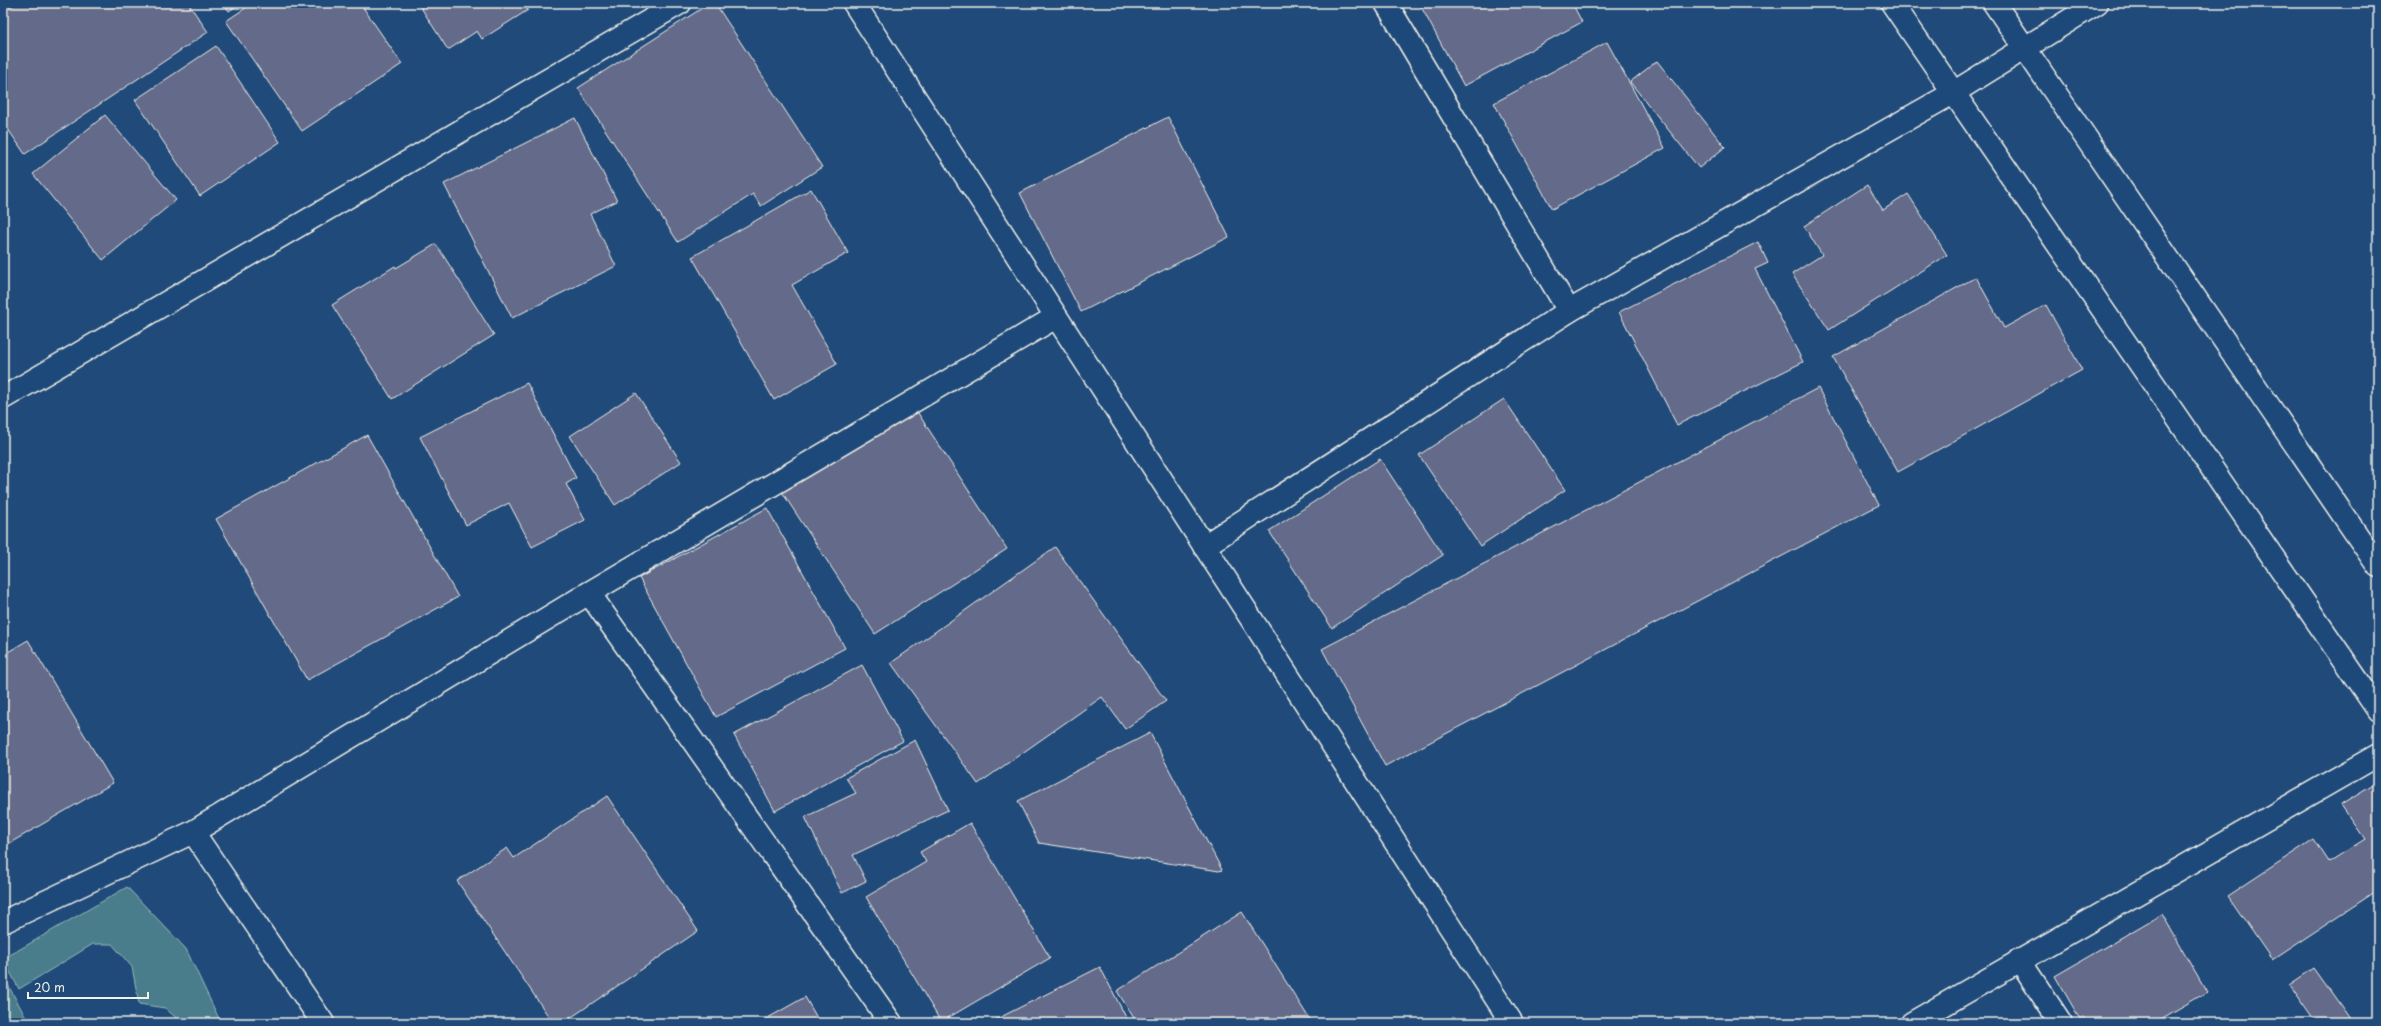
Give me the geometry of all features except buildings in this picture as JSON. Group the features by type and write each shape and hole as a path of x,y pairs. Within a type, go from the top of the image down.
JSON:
{"street":[{"path":"3,398 680,3"},
{"path":"854,3 1512,1023"},
{"path":"1386,3 1569,311"},
{"path":"1892,3 2378,710"},
{"path":"1994,3 2378,566"},
{"path":"1204,546 1569,311 1953,93 2025,50 2097,3"},
{"path":"3,922 193,832 589,593 1056,317"},
{"path":"589,593 892,1023"},
{"path":"1912,1023 2019,960 2378,755"},
{"path":"193,832 323,1023"},
{"path":"2019,960 2061,1023"}],"green space":[{"path":"127,887 186,949 221,1023 182,1023 165,1008 139,1004 132,967 112,944 93,944 19,989 3,959"},
{"path":"3,976 29,1023 3,1023"}]}
